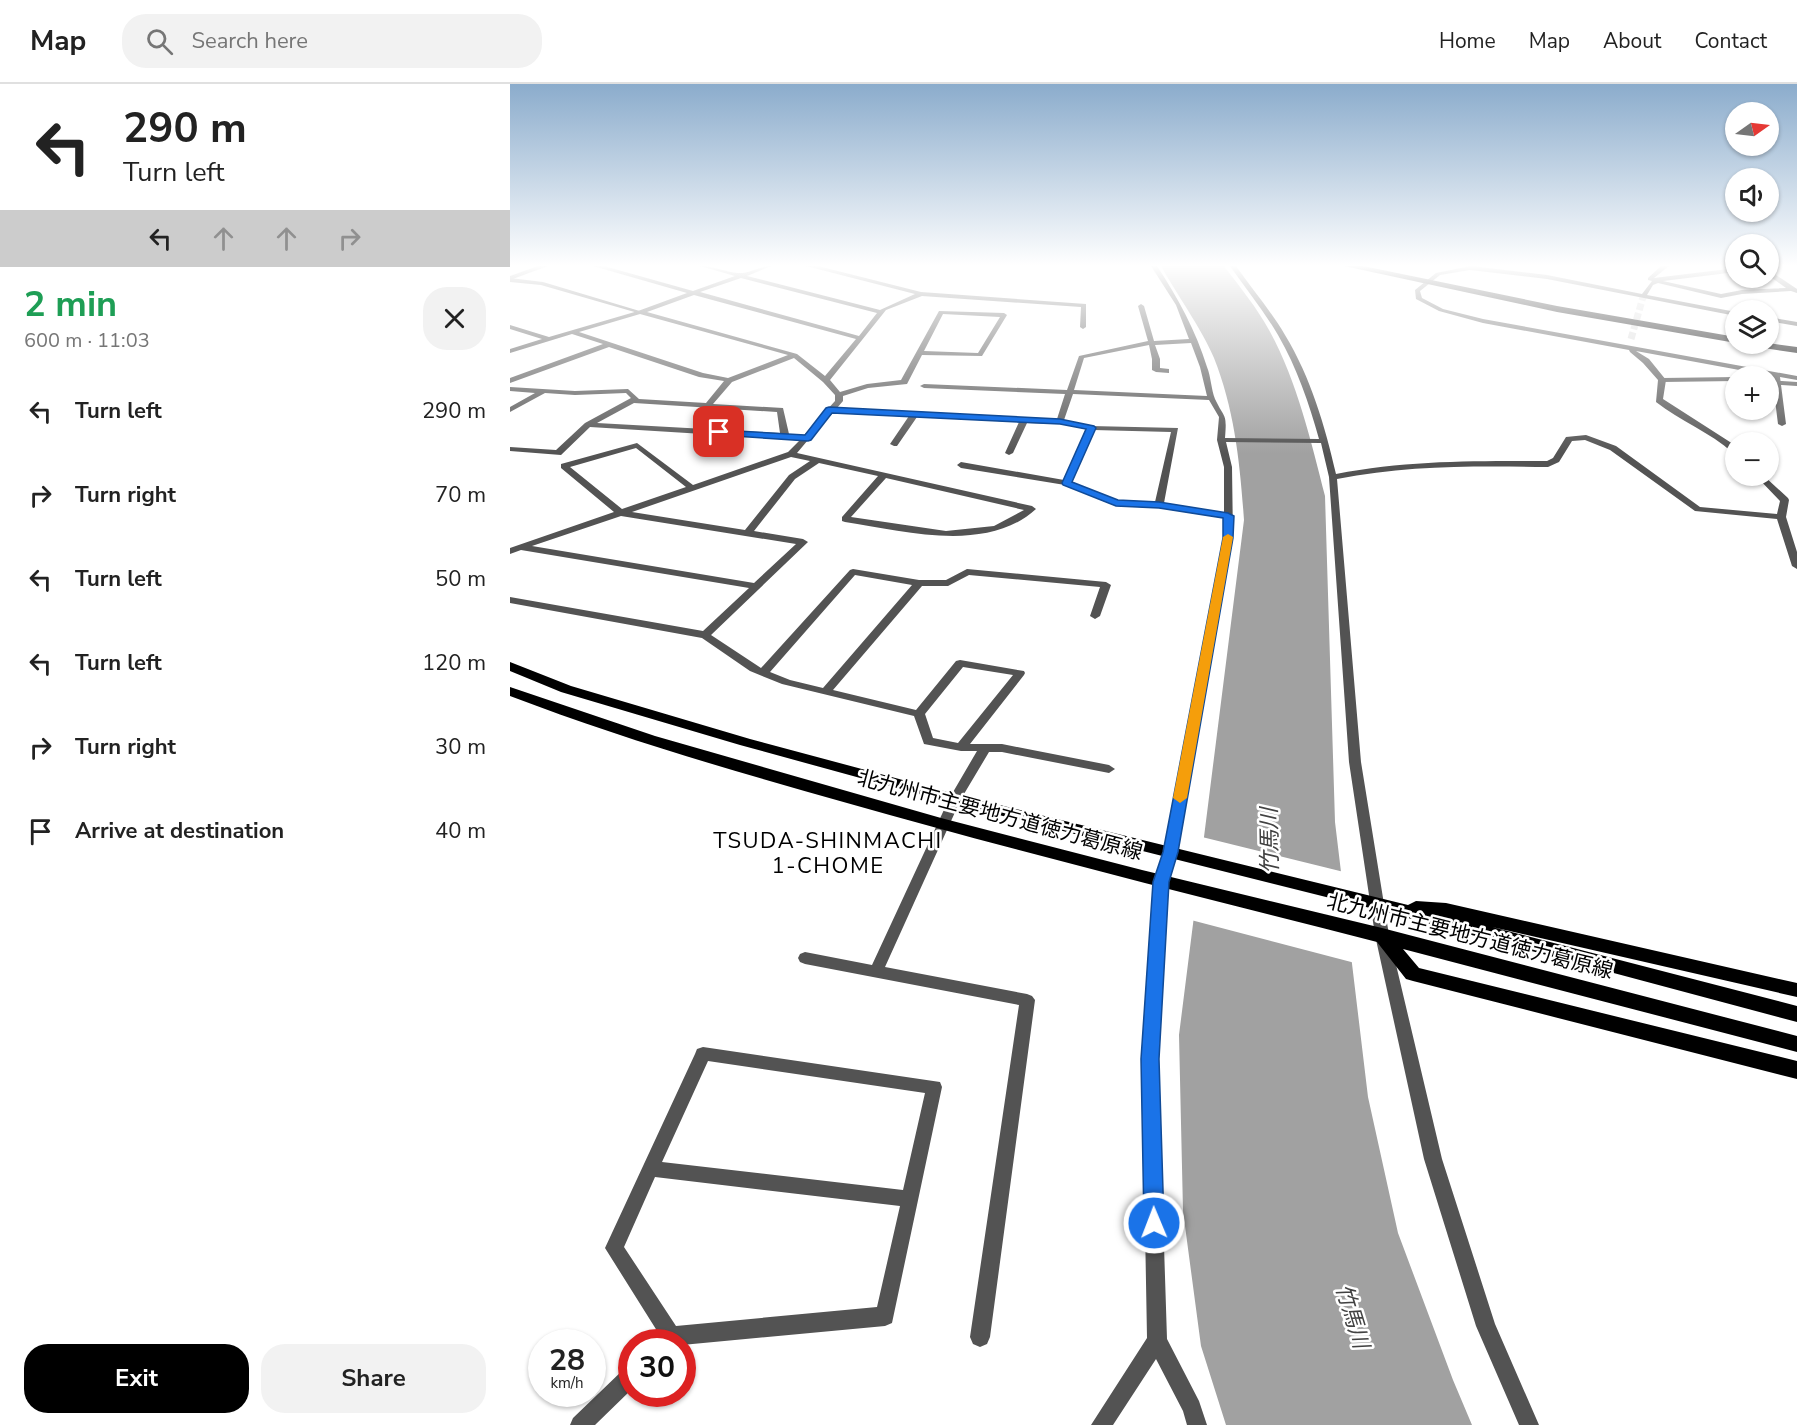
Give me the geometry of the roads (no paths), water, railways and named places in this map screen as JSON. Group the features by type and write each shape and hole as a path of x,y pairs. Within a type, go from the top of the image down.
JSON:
{"highway":[{"path":"1677,329 1725,338"},
{"path":"1710,329 1725,331"},
{"path":"1779,340 1797,343"},
{"path":"1779,347 1797,350"}],"main road":[{"name":"北九州市主要地方道徳力葛原線","path":"510,666 566,689 955,798 1378,904 1797,1014"},
{"name":"北九州市主要地方道徳力葛原線","path":"510,691 554,709 723,762 944,826 1161,882 1382,935 1797,1044"},
{"path":"1378,904 1446,910 1797,990"},
{"path":"1382,935 1413,974 1797,1070"}],"street":[{"path":"515,329 549,339"},
{"path":"510,351 584,329"},
{"path":"510,551 791,454 808,438 829,410 839,401 839,395 826,380 795,355 700,329"},
{"path":"826,329 860,338"},
{"path":"826,380 868,329"},
{"path":"839,395 867,386 904,382 932,329"},
{"path":"919,353 980,355 996,329"},
{"path":"1146,329 1156,359 1156,370 1167,370"},
{"path":"1189,329 1211,398 1223,417 1221,440 1228,467 1228,538 1170,852 1161,882 1150,1059 1157,1341 1192,1408 1197,1425"},
{"path":"1277,329 1298,365 1325,441 1334,477 1355,762 1382,935 1433,1159 1485,1326 1529,1425"},
{"path":"1524,329 1725,369"},
{"path":"572,332 702,375 729,380"},
{"path":"1628,348 1631,339"},
{"path":"1060,422 1081,357 1150,343 1194,340"},
{"path":"510,381 610,344"},
{"path":"1628,348 1646,361 1662,380 1659,400 1668,409 1725,441"},
{"path":"708,405 729,380 795,355"},
{"path":"1779,380 1797,378"},
{"path":"924,386 1211,398"},
{"path":"510,389 543,392 628,391 637,402 780,410 785,436"},
{"path":"510,410 543,392"},
{"path":"510,449 558,453 588,425 635,399"},
{"path":"1779,408 1782,424"},
{"path":"829,410 1060,422 1091,428 1175,430 1159,505"},
{"path":"894,444 914,415"},
{"path":"1009,453 1024,421"},
{"path":"588,425 808,438"},
{"path":"1066,483 1091,428"},
{"path":"1334,477 1381,468 1461,463 1548,464 1557,460 1569,439 1586,437 1613,448 1698,509 1781,516"},
{"path":"1221,440 1325,441"},
{"path":"692,488 637,445 564,466 621,513 803,542 705,635"},
{"path":"791,454 884,475 998,501 1032,510 996,529 946,534 845,519 884,475"},
{"path":"747,534 792,477 817,460"},
{"path":"961,465 1066,483 1116,503 1159,505 1228,516"},
{"path":"1770,486 1785,500 1781,516 1797,566"},
{"path":"521,547 757,586"},
{"path":"763,673 853,572 920,583 948,583 968,572 1106,585 1095,616"},
{"path":"826,691 920,583"},
{"path":"510,600 705,635 754,669 786,682 919,714"},
{"path":"919,714 960,663 1020,673 961,747"},
{"path":"919,714 928,741 961,747 1002,748 1109,769"},
{"path":"876,971 955,798 985,748"},
{"path":"805,958 1027,1000 980,1337"},
{"path":"662,1329 614,1248 703,1053 934,1087 885,1316 696,1336"},
{"path":"650,1169 910,1199"},
{"path":"1101,1425 1157,1341"},
{"path":"580,1425 618,1388"}],"lane":[{"path":"1662,380 1725,379"},
{"path":"1779,381 1797,384"}],"water":[{"name":"竹馬川","path":"1199,329 1268,329 1295,390 1325,496 1335,822 1368,1097 1398,1233 1472,1425 1226,1425 1201,1346 1183,1211 1179,1035 1244,520 1241,479 1232,418 1221,378"}],"tunnel":[{"path":"1631,339 1634,329"}],"district":[{"name":"TSUDA-SHINMACHI 1-CHOME","path":"828,852"}]}
